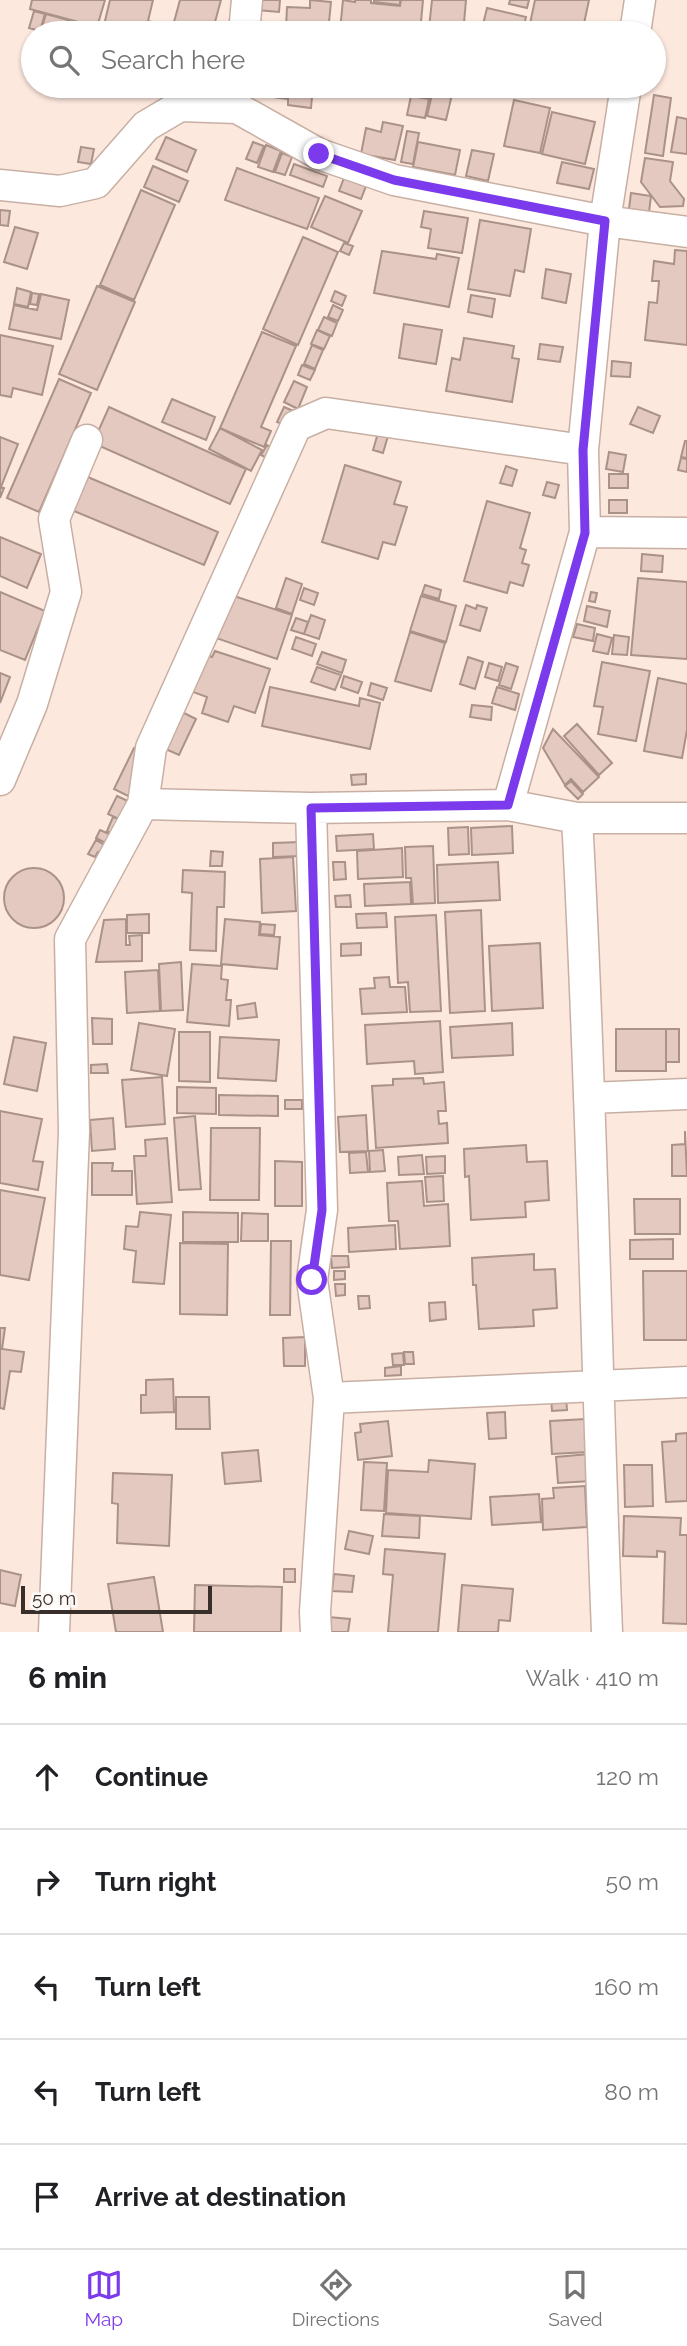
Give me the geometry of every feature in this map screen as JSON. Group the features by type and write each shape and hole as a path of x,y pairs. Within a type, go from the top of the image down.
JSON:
{"street":[{"path":"245,21 247,0"},
{"path":"637,21 640,0"},
{"path":"0,185 60,191 96,183 146,126 180,106 232,98"},
{"path":"239,98 319,154 394,180 605,221 687,232"},
{"path":"508,805 585,533 583,450 605,221 624,98"},
{"path":"54,1632 74,1132 70,939 143,804 151,748 296,426 326,413 583,450"},
{"path":"0,780 33,704 66,592 54,519 87,440"},
{"path":"585,533 687,533"},
{"path":"143,804 311,808 508,805 578,818 687,818"},
{"path":"311,808 322,1210 312,1280 330,1398 315,1612 316,1632"},
{"path":"578,818 586,973 597,1385 607,1632"},
{"path":"589,1098 687,1094"},
{"path":"330,1398 687,1382"}],"building":[{"path":"32,0 105,0 99,21 75,21 30,9"},
{"path":"110,0 153,0 148,21 105,21"},
{"path":"180,0 221,0 215,21 174,21"},
{"path":"258,0 280,0 279,12 257,10"},
{"path":"310,0 331,2 329,21 286,21 287,7 310,8"},
{"path":"343,0 371,0 371,3 400,6 401,0 423,0 421,21 341,21"},
{"path":"400,0 400,5 374,2"},
{"path":"432,0 466,0 464,21 430,21"},
{"path":"510,0 529,0 527,8 509,4"},
{"path":"535,0 589,0 585,21 531,21"},
{"path":"487,8 526,17 525,21 484,21"},
{"path":"34,11 45,14 43,21 31,21"},
{"path":"46,14 72,21 44,21"},
{"path":"280,98 312,98 311,108 288,105 288,99"},
{"path":"411,98 429,99 425,118 407,115"},
{"path":"431,98 451,98 446,120 427,116"},
{"path":"654,98 671,98 663,156 645,153"},
{"path":"514,100 550,108 540,153 504,146"},
{"path":"552,112 595,122 585,164 542,154"},
{"path":"677,117 687,119 687,154 671,152"},
{"path":"383,122 403,126 395,160 361,154 366,128 381,132"},
{"path":"407,131 419,133 413,164 401,162"},
{"path":"166,137 196,150 187,172 156,159"},
{"path":"253,142 264,146 257,163 246,159"},
{"path":"418,142 460,150 455,175 413,167"},
{"path":"266,145 281,151 273,172 258,167"},
{"path":"81,147 94,149 91,164 78,162"},
{"path":"472,150 494,154 488,181 466,176"},
{"path":"282,153 292,157 285,175 275,172"},
{"path":"645,158 673,162 670,181 684,199 683,206 660,207 641,182"},
{"path":"562,162 594,169 589,189 557,183"},
{"path":"294,164 327,176 323,187 290,175"},
{"path":"153,166 188,181 179,202 144,187"},
{"path":"237,168 319,198 307,229 225,200"},
{"path":"344,178 366,186 361,199 339,191"},
{"path":"141,190 175,205 134,300 100,285"},
{"path":"631,193 651,196 649,212 629,209"},
{"path":"325,196 362,211 348,243 311,227"},
{"path":"0,210 10,211 8,226 0,225"},
{"path":"424,211 468,218 462,253 428,248 431,229 421,227"},
{"path":"480,220 531,229 524,272 515,270 510,296 468,289"},
{"path":"15,227 38,233 27,269 4,262"},
{"path":"303,237 338,252 298,345 263,329"},
{"path":"344,243 353,246 349,255 340,251"},
{"path":"675,250 687,251 687,345 645,340 649,302 657,303 659,281 652,281 654,261 674,264"},
{"path":"382,251 436,259 437,254 459,258 449,307 374,293"},
{"path":"546,269 571,274 566,303 542,298"},
{"path":"97,286 135,302 97,390 59,374"},
{"path":"17,288 31,292 28,307 14,304"},
{"path":"335,291 346,296 342,306 331,301"},
{"path":"32,293 39,294 37,305 30,304"},
{"path":"41,294 69,300 61,339 9,329 14,305 37,310"},
{"path":"471,295 495,299 492,317 468,312"},
{"path":"333,305 343,310 338,321 328,317"},
{"path":"324,317 337,323 332,336 318,330"},
{"path":"404,324 442,330 436,364 399,358"},
{"path":"317,330 330,336 324,349 311,344"},
{"path":"262,332 296,346 261,427 271,431 264,447 220,428"},
{"path":"0,335 53,346 42,395 13,388 11,397 0,395"},
{"path":"464,338 514,346 512,358 519,359 512,402 446,391 452,358 460,360"},
{"path":"540,344 563,347 560,362 538,359"},
{"path":"312,345 323,350 315,369 304,364"},
{"path":"612,361 631,363 630,377 611,376"},
{"path":"302,365 315,370 310,380 298,375"},
{"path":"59,379 91,393 39,512 7,498"},
{"path":"294,381 307,387 298,409 284,402"},
{"path":"172,399 215,417 206,440 162,422"},
{"path":"109,407 246,469 230,504 93,443"},
{"path":"284,407 296,412 289,427 277,422"},
{"path":"638,407 660,416 653,433 630,424"},
{"path":"220,428 262,450 251,471 209,449"},
{"path":"378,433 388,436 383,453 373,450"},
{"path":"0,437 18,444 1,487 4,488 0,498"},
{"path":"687,441 687,458 681,457"},
{"path":"267,445 280,453 275,462 261,455"},
{"path":"609,452 626,455 623,472 606,469"},
{"path":"681,458 687,459 687,472 678,470"},
{"path":"345,465 401,482 394,504 407,507 395,545 383,542 378,559 322,542"},
{"path":"506,466 517,470 512,486 500,483"},
{"path":"609,474 628,474 628,488 609,488"},
{"path":"83,475 218,532 204,565 69,509"},
{"path":"547,482 559,485 555,498 543,495"},
{"path":"609,500 627,500 627,513 609,513"},
{"path":"487,501 530,513 520,548 526,550 522,563 529,565 523,586 510,582 507,593 464,581"},
{"path":"0,537 41,554 27,588 0,576"},
{"path":"642,554 663,556 662,572 641,571"},
{"path":"286,578 302,584 292,614 276,608"},
{"path":"638,578 687,582 687,659 631,655"},
{"path":"425,585 441,590 439,599 422,594"},
{"path":"304,588 318,593 314,605 300,600"},
{"path":"0,592 45,611 25,660 0,650"},
{"path":"591,592 597,593 595,602 589,601"},
{"path":"231,595 292,615 277,659 216,638"},
{"path":"421,596 456,606 446,642 410,631"},
{"path":"466,605 476,609 477,605 487,608 480,631 460,625"},
{"path":"587,606 610,611 607,627 584,621"},
{"path":"311,615 325,620 319,639 304,634"},
{"path":"296,618 308,622 304,634 291,630"},
{"path":"577,624 595,628 593,641 573,637"},
{"path":"410,632 445,643 431,691 395,681"},
{"path":"597,634 612,638 608,654 593,651"},
{"path":"614,635 629,637 627,655 612,654"},
{"path":"296,637 316,644 312,656 292,649"},
{"path":"215,651 270,669 255,713 234,706 228,722 202,713 207,697 185,689 198,652 212,657"},
{"path":"322,652 346,660 342,673 317,664"},
{"path":"468,657 483,662 475,689 460,684"},
{"path":"602,662 650,671 636,741 598,734 603,707 594,706"},
{"path":"489,663 502,667 498,681 485,677"},
{"path":"506,663 518,667 511,689 499,685"},
{"path":"317,667 341,675 335,690 311,682"},
{"path":"0,673 10,677 0,703"},
{"path":"344,676 362,682 358,693 341,687"},
{"path":"658,678 687,684 687,730 682,758 644,751"},
{"path":"371,683 387,688 383,700 368,695"},
{"path":"270,687 359,706 360,698 380,703 370,749 262,726"},
{"path":"497,687 519,694 515,710 492,703"},
{"path":"472,705 492,707 491,720 470,717"},
{"path":"178,710 196,719 179,755 161,747"},
{"path":"577,724 612,763 599,775 564,736"},
{"path":"553,729 599,777 583,792 571,779 565,785 543,748"},
{"path":"134,748 148,754 128,796 114,789"},
{"path":"366,774 366,784 352,785 351,775"},
{"path":"571,781 583,794 578,799 565,786"},
{"path":"117,796 130,802 121,820 108,814"},
{"path":"113,817 123,821 116,836 107,831"},
{"path":"512,826 513,853 472,855 471,828"},
{"path":"468,827 469,854 449,855 448,828"},
{"path":"100,830 116,837 111,846 96,838"},
{"path":"373,834 374,849 337,851 336,836"},
{"path":"96,840 111,849 106,857 98,852 95,857 88,854"},
{"path":"301,842 302,856 273,857 273,843"},
{"path":"433,846 435,903 413,904 411,878 406,878 405,847"},
{"path":"402,848 403,877 358,879 357,851"},
{"path":"211,851 223,852 222,866 210,866"},
{"path":"293,857 296,911 262,913 260,859"},
{"path":"333,862 345,862 346,879 334,880"},
{"path":"498,862 500,900 438,903 437,865"},
{"path":"34,868 46,870 59,881 64,898 62,910 51,923 34,928 22,926 9,915 4,898 6,886 17,873"},
{"path":"183,870 225,872 224,907 217,907 216,951 190,950 192,893 182,892"},
{"path":"410,882 411,904 365,906 364,884"},
{"path":"350,895 351,907 336,907 335,896"},
{"path":"481,910 485,1011 450,1013 445,912"},
{"path":"386,913 387,927 357,928 356,914"},
{"path":"149,914 149,933 127,933 127,915"},
{"path":"436,915 441,1011 410,1012 408,982 398,983 395,917"},
{"path":"126,919 126,945 130,945 129,936 142,935 142,961 96,962 104,920"},
{"path":"225,919 260,922 259,935 280,937 277,969 221,964"},
{"path":"261,924 275,925 274,935 260,934"},
{"path":"361,943 361,955 341,956 341,944"},
{"path":"540,943 543,1008 492,1011 489,946"},
{"path":"181,962 183,1010 161,1011 159,964"},
{"path":"192,964 222,966 221,979 228,980 226,1000 231,1000 229,1026 187,1022"},
{"path":"158,970 160,1011 127,1013 125,972"},
{"path":"389,977 390,987 405,987 407,1012 362,1014 360,989 375,988 374,978"},
{"path":"255,1003 257,1017 238,1019 237,1006"},
{"path":"92,1018 112,1019 112,1044 93,1044"},
{"path":"440,1021 443,1072 415,1074 414,1061 367,1064 365,1025"},
{"path":"139,1023 175,1029 167,1076 131,1070"},
{"path":"512,1023 513,1055 452,1058 450,1027"},
{"path":"616,1029 666,1029 666,1071 616,1071"},
{"path":"666,1029 679,1029 679,1062 666,1062"},
{"path":"179,1032 210,1032 210,1082 179,1081"},
{"path":"14,1037 46,1043 37,1091 4,1084"},
{"path":"220,1037 279,1040 276,1081 218,1078"},
{"path":"107,1064 108,1073 91,1073 91,1065"},
{"path":"162,1077 165,1124 126,1127 122,1080"},
{"path":"423,1078 424,1084 444,1082 446,1111 438,1111 439,1124 447,1123 448,1143 376,1148 372,1086 393,1085 393,1079"},
{"path":"177,1087 216,1088 216,1114 177,1113"},
{"path":"219,1095 278,1096 278,1116 219,1115"},
{"path":"285,1100 302,1100 302,1109 285,1109"},
{"path":"0,1111 42,1119 33,1161 43,1162 38,1190 0,1183"},
{"path":"366,1115 368,1151 340,1152 338,1117"},
{"path":"195,1116 201,1189 179,1190 174,1118"},
{"path":"113,1118 115,1149 92,1151 90,1120"},
{"path":"211,1128 260,1128 259,1200 210,1200"},
{"path":"685,1131 687,1176 672,1176 672,1145 685,1144"},
{"path":"167,1138 172,1202 137,1204 134,1156 146,1156 145,1140"},
{"path":"526,1145 527,1162 547,1161 549,1200 525,1202 526,1217 471,1220 469,1176 465,1177 464,1149"},
{"path":"383,1150 385,1171 370,1172 369,1151"},
{"path":"366,1152 368,1172 350,1173 349,1153"},
{"path":"422,1155 424,1174 399,1175 398,1157"},
{"path":"445,1156 445,1173 427,1174 426,1157"},
{"path":"275,1161 302,1162 302,1206 275,1206"},
{"path":"92,1163 113,1163 112,1171 132,1171 132,1195 92,1195"},
{"path":"443,1176 444,1201 427,1202 425,1177"},
{"path":"422,1181 424,1206 448,1204 450,1246 400,1249 398,1221 389,1221 387,1183"},
{"path":"0,1190 45,1198 29,1280 0,1275"},
{"path":"634,1199 680,1199 680,1234 635,1234"},
{"path":"140,1212 171,1215 164,1284 133,1282 136,1251 124,1249 126,1226 138,1227"},
{"path":"183,1212 238,1213 238,1242 183,1242"},
{"path":"242,1213 268,1214 268,1241 241,1241"},
{"path":"395,1225 396,1249 349,1252 348,1228"},
{"path":"673,1239 673,1259 630,1259 630,1240"},
{"path":"271,1241 291,1241 290,1315 270,1315"},
{"path":"180,1243 228,1244 227,1315 180,1314"},
{"path":"534,1254 534,1270 555,1269 557,1308 533,1310 534,1326 479,1329 472,1258"},
{"path":"331,1256 348,1256 349,1267 332,1268"},
{"path":"334,1271 345,1271 345,1279 334,1280"},
{"path":"643,1271 687,1271 687,1340 644,1340"},
{"path":"335,1284 345,1284 345,1295 336,1296"},
{"path":"358,1296 369,1296 370,1308 359,1309"},
{"path":"445,1302 446,1319 430,1321 429,1303"},
{"path":"0,1328 5,1328 2,1349 24,1352 21,1372 10,1371 4,1409 0,1408"},
{"path":"305,1337 305,1366 284,1366 283,1338"},
{"path":"404,1352 413,1352 414,1364 405,1364"},
{"path":"403,1353 404,1365 393,1365 392,1354"},
{"path":"401,1366 401,1375 385,1376 385,1368"},
{"path":"173,1379 174,1412 141,1413 141,1395 146,1395 146,1380"},
{"path":"566,1396 567,1410 552,1411 551,1397"},
{"path":"176,1397 209,1397 210,1429 176,1429"},
{"path":"505,1412 506,1438 489,1439 487,1413"},
{"path":"586,1419 588,1452 552,1454 550,1421"},
{"path":"388,1421 392,1456 358,1460 355,1433 361,1432 360,1424"},
{"path":"687,1433 687,1501 666,1502 662,1442 676,1441 676,1434"},
{"path":"258,1450 261,1481 225,1484 222,1453"},
{"path":"589,1454 591,1481 558,1483 556,1457"},
{"path":"429,1460 475,1464 471,1519 386,1513 388,1470 428,1472"},
{"path":"364,1462 387,1463 384,1511 361,1510"},
{"path":"624,1465 652,1465 653,1506 625,1507"},
{"path":"113,1473 172,1475 169,1546 117,1543 118,1504 112,1503"},
{"path":"585,1486 587,1527 543,1530 542,1499 554,1498 553,1488"},
{"path":"539,1494 541,1522 492,1525 490,1497"},
{"path":"384,1514 420,1516 419,1538 382,1536"},
{"path":"624,1516 681,1518 680,1535 687,1535 687,1624 663,1623 665,1552 657,1551 657,1557 623,1556"},
{"path":"349,1531 373,1536 369,1554 345,1549"},
{"path":"385,1549 445,1554 438,1632 388,1632 393,1575 383,1574"},
{"path":"284,1569 295,1569 295,1582 284,1582"},
{"path":"0,1570 21,1575 15,1606 0,1603"},
{"path":"334,1574 354,1576 352,1592 332,1591"},
{"path":"154,1577 163,1632 116,1632 108,1584"},
{"path":"195,1585 282,1587 281,1632 194,1632"},
{"path":"462,1585 513,1589 510,1621 499,1620 498,1632 458,1632"},
{"path":"328,1617 350,1619 348,1632 327,1632"}],"route":[{"path":"312,1280 322,1210 311,808 508,805 585,533 583,450 605,221 394,180 319,154"}]}
